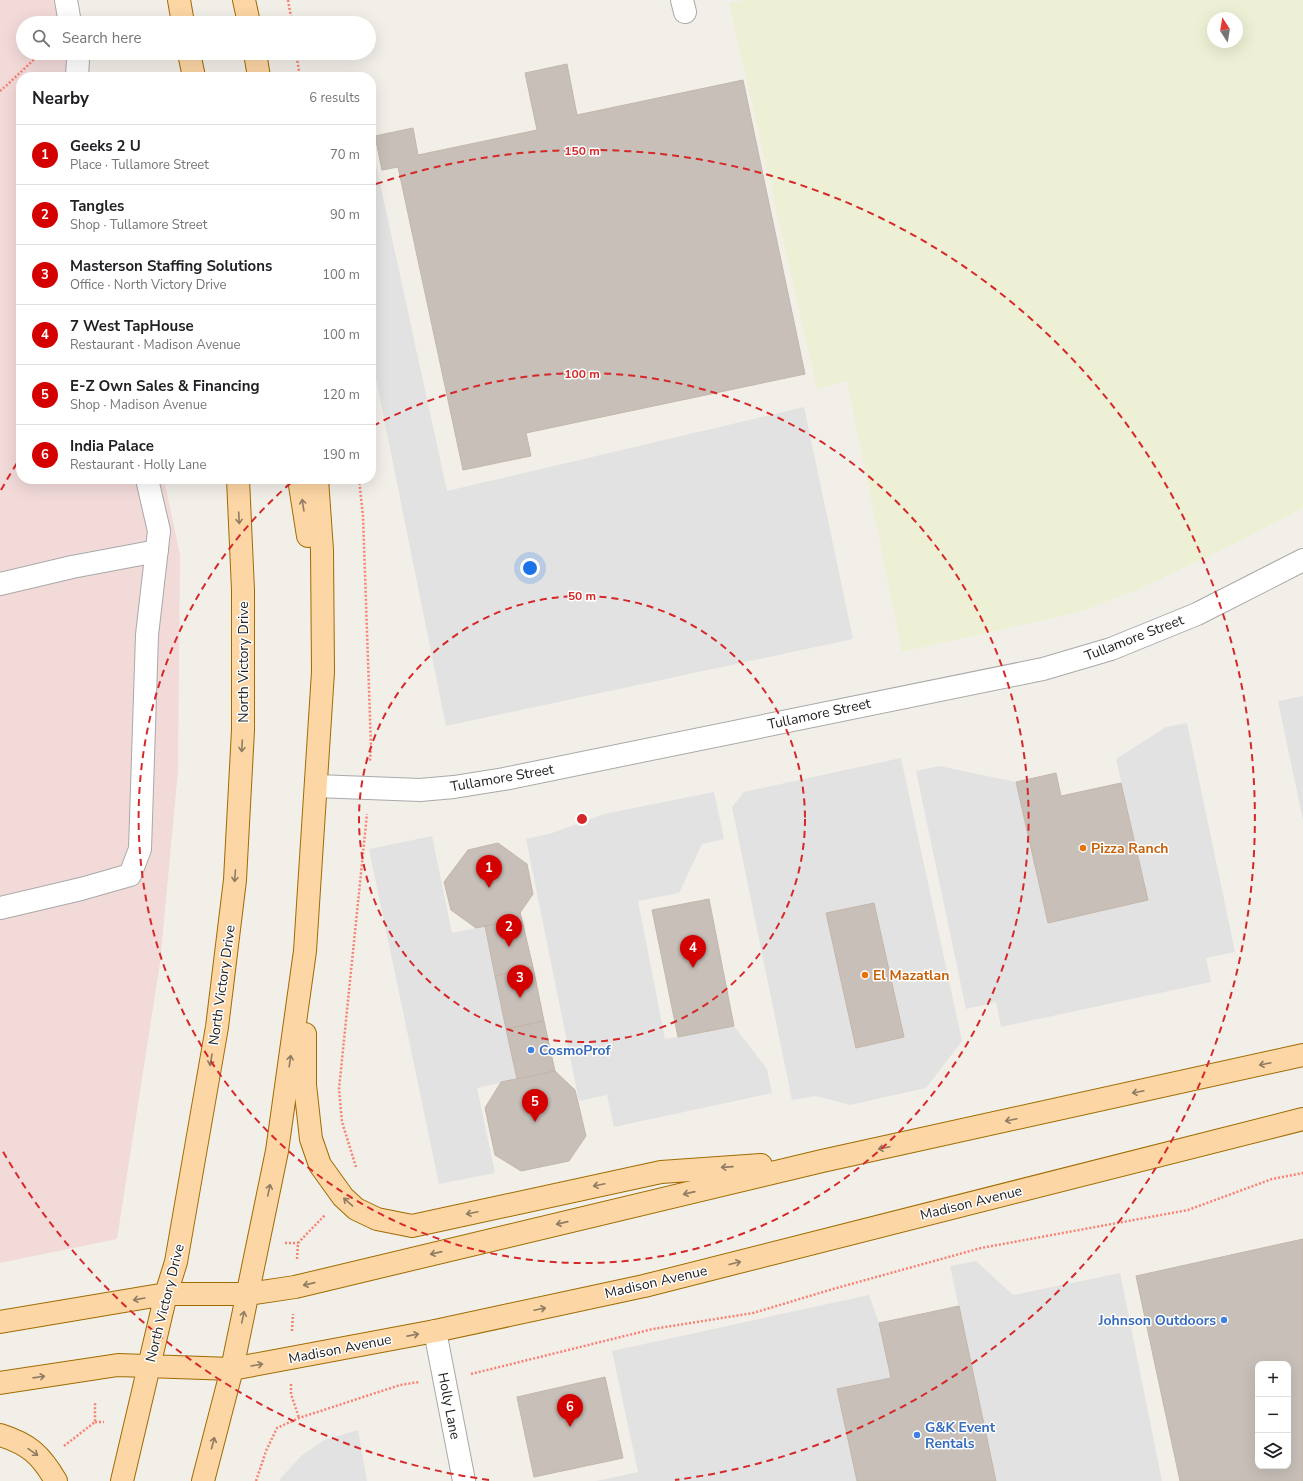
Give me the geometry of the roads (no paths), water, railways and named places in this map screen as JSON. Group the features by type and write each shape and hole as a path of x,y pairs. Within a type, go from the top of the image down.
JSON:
{"main road":[{"path":"179,0 182,16"},
{"path":"244,0 247,16"},
{"path":"190,60 193,72"},
{"path":"256,60 258,72"},
{"name":"North Victory Drive","path":"122,1481 166,1294 176,1262 217,1027 235,880 243,730 243,590 238,484"},
{"path":"300,484 322,626"},
{"path":"317,484 322,550 323,672 305,951 305,1085 311,1139 320,1165 343,1197 356,1209 378,1219 412,1226 661,1172 822,1161"},
{"path":"203,1481 232,1369 277,1151 305,951"},
{"path":"0,1322 166,1294 248,1294 295,1287 822,1161 1303,1055"},
{"name":"Madison Avenue","path":"0,1383 118,1365 232,1369 434,1331 644,1286 1303,1119"},
{"path":"0,1435 17,1440 38,1455 56,1481"}],"street":[{"path":"66,0 69,16"},
{"path":"77,72 78,60"},
{"path":"0,908 81,889 130,875 140,848 147,635 159,531 149,484"},
{"path":"0,584 72,567 157,551"},
{"name":"Tullamore Street","path":"316,786 420,790 454,787 504,779 1043,669 1111,649 1190,617 1303,560"},
{"name":"Holly Lane","path":"434,1331 464,1481"}],"place":[{"name":"Pizza Ranch","path":"1083,848"},
{"name":"Geeks 2 U","path":"489,888"},
{"name":"Tangles","path":"509,947"},
{"name":"7 West TapHouse","path":"693,968"},
{"name":"El Mazatlan","path":"865,975"},
{"name":"Masterson Staffing Solutions","path":"520,998"},
{"name":"CosmoProf","path":"531,1050"},
{"name":"E-Z Own Sales & Financing","path":"535,1122"},
{"name":"Johnson Outdoors","path":"1224,1320"},
{"name":"India Palace","path":"570,1427"},
{"name":"G&K Event Rentals","path":"917,1435"}]}
